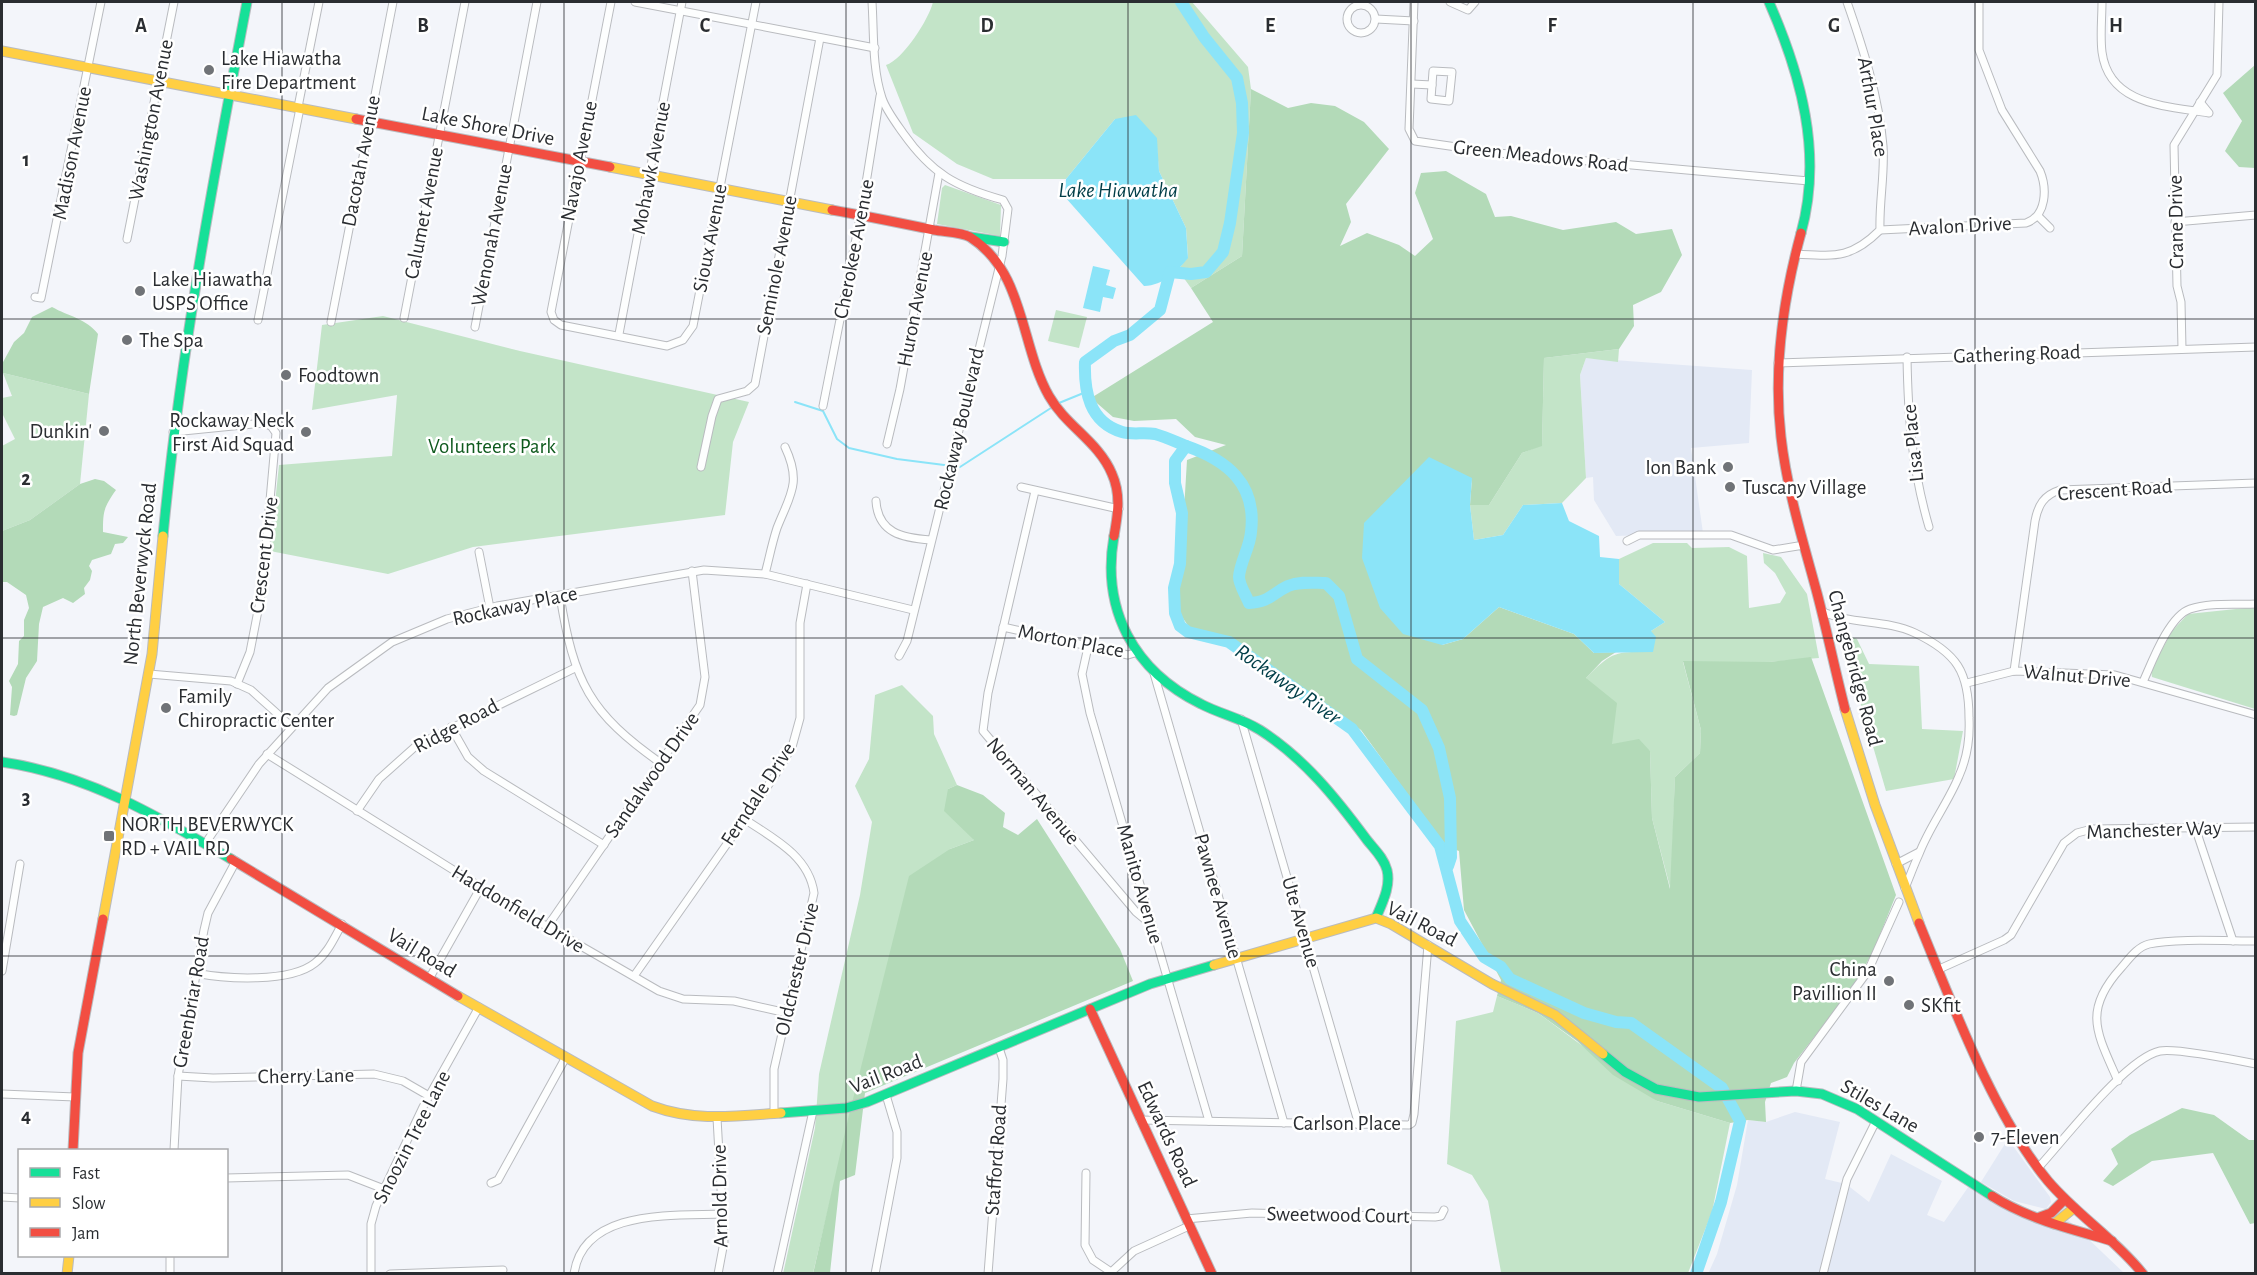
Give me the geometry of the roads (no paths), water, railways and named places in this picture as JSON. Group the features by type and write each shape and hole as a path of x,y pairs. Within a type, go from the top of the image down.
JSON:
{"street":[{"name":"Madison Avenue","path":"35,297 41,298 101,2"},
{"name":"Washington Avenue","path":"128,239 174,2"},
{"name":"North Beverwyck Road","path":"73,1149 78,1053 149,674 173,432 197,267 247,2"},
{"path":"258,320 319,2"},
{"name":"Dacotah Avenue","path":"331,322 393,2"},
{"name":"Calumet Avenue","path":"404,318 465,2"},
{"name":"Wenonah Avenue","path":"475,327 537,2"},
{"name":"Navajo Avenue","path":"554,320 551,312 552,302 610,2"},
{"path":"635,2 874,48"},
{"name":"Mohawk Avenue","path":"619,334 682,2"},
{"name":"Sioux Avenue","path":"554,320 561,325 619,334 667,346 680,342 689,334 693,326 756,2"},
{"path":"872,2 874,48 881,92 899,128 916,152 939,173"},
{"name":"Green Meadows Road","path":"1414,2 1409,129 1415,141 1498,153 1809,182"},
{"path":"1450,2 1468,10 1474,2"},
{"name":"Changebridge Road","path":"1769,2 1784,38 1799,91 1809,142 1807,204 1783,316 1779,363 1781,435 1804,544 1850,727 1896,864 1937,970 2008,1120 2038,1168 2064,1200 2126,1252 2143,1274"},
{"name":"Arthur Place","path":"1847,2 1862,50 1880,123 1884,168 1880,230"},
{"name":"Avalon Drive","path":"1880,230 2026,223 2038,216 2042,209 2043,179 1999,104 1979,47 1979,2"},
{"path":"2102,2 2103,56 2120,86 2138,100 2209,113 2200,102 2217,75 2219,2"},
{"path":"1360,3 1375,14 1376,19 1363,34 1359,34 1345,19 1360,3"},
{"path":"1376,19 1414,21"},
{"name":"Seminole Avenue","path":"701,467 718,399 747,391 754,384 820,38"},
{"name":"Lake Shore Drive","path":"2,51 1004,242"},
{"path":"1433,71 1452,72 1449,101 1431,99 1432,86 1433,71"},
{"path":"1412,84 1432,86"},
{"name":"Cherokee Avenue","path":"823,406 861,216 881,92"},
{"name":"Crane Drive","path":"2182,349 2175,222 2174,146 2200,102"},
{"name":"Rockaway Boulevard","path":"900,656 908,641 913,610 949,481 999,266 1008,209 1004,200 963,188 939,173"},
{"name":"Huron Avenue","path":"887,444 939,173"},
{"path":"2175,222 2256,215"},
{"name":"Avalon Drive","path":"2038,216 2050,228"},
{"path":"1795,254 1855,251 1880,230"},
{"path":"968,236 999,266 1019,301 1036,369 1051,400 1107,463 1116,483 1119,509 1111,560 1111,584 1123,626 1138,652 1152,669 1188,697 1241,719 1277,741 1316,774 1383,860 1388,878 1387,889 1376,918"},
{"name":"Gathering Road","path":"1779,363 2256,347"},
{"name":"Lisa Place","path":"1907,357 1914,469 1929,526"},
{"name":"Crescent Drive","path":"173,432 264,423 272,426 277,437 262,590 250,652 237,684"},
{"path":"765,574 777,529 793,492 791,460 785,447"},
{"name":"Crescent Road","path":"2014,671 2035,521 2040,504 2048,495 2060,490 2256,483"},
{"path":"1021,487 1119,509"},
{"name":"Norman Avenue","path":"1035,491 984,712 983,728 985,735 1136,912 1153,926"},
{"path":"876,501 881,523 887,529 931,540"},
{"path":"1627,540 1640,535 1722,534 1773,550 1804,544"},
{"path":"480,552 490,608"},
{"name":"Rockaway Place","path":"205,844 241,788 267,754 291,726 337,681 392,642 437,622 490,608 692,571 720,570 765,574 913,610"},
{"name":"Sandalwood Drive","path":"547,927 693,720 705,688 692,571"},
{"name":"Ferndale Drive","path":"634,976 788,755 796,735 802,701 800,623 807,584"},
{"path":"560,596 575,668 596,704 611,724 662,764"},
{"path":"2143,682 2168,632 2184,612 2203,607 2256,604"},
{"path":"1821,611 1838,618 1895,626 1913,632 1952,657 1967,683 1970,730 1964,762 1949,798 1919,852 1905,888"},
{"name":"Morton Place","path":"1004,627 1128,655 1138,652"},
{"name":"Manito Avenue","path":"1088,647 1083,682 1209,1121"},
{"name":"Ridge Road","path":"357,811 379,779 403,755 431,736 575,668"},
{"name":"Pawnee Avenue","path":"1152,669 1284,1123"},
{"name":"Walnut Drive","path":"1967,683 2014,671 2115,675 2256,715"},
{"path":"149,674 237,684 264,700 291,726"},
{"name":"Ute Avenue","path":"1241,719 1359,1125"},
{"path":"451,727 468,757 484,771 604,845"},
{"name":"Haddonfield Drive","path":"267,754 547,927 659,991 683,999 734,1001 787,1013"},
{"name":"Vail Road","path":"2,762 30,766 66,776 124,798 236,861 429,979 566,1057 663,1111 688,1118 717,1118 846,1108 886,1095 1090,1009 1167,980 1305,937 1376,918 1428,945 1492,984 1555,1015 1625,1072 1646,1084 1678,1095 1708,1097 1796,1091"},
{"name":"Oldchester Drive","path":"744,819 802,861 813,884 814,897 773,1080 774,1114"},
{"name":"Manchester Way","path":"1937,970 1995,945 2011,935 2064,843 2078,833 2092,830 2256,826"},
{"path":"2195,827 2233,941"},
{"path":"1896,864 1919,852"},
{"name":"Greenbriar Road","path":"174,1149 178,1076 195,973 208,913 236,861"},
{"path":"2,971 20,864"},
{"path":"429,979 481,887"},
{"path":"1796,1091 1801,1062 1868,971 1899,902"},
{"path":"195,973 232,977 284,975 299,972 321,958 342,924"},
{"path":"2118,1081 2102,1045 2097,1024 2099,999 2107,984 2137,951 2147,945 2256,941"},
{"name":"Carlson Place","path":"1140,1120 1399,1126 1412,1123 1428,945"},
{"name":"Snoozin Tree Lane","path":"371,1274 371,1224 384,1189 429,1096 479,1007"},
{"name":"Edwards Road","path":"1090,1009 1212,1274"},
{"name":"Stafford Road","path":"988,1274 1003,1079 1003,1060 999,1048"},
{"path":"2038,1168 2118,1081 2153,1053 2161,1051 2256,1064"},
{"path":"491,1183 498,1180 566,1057"},
{"name":"Cherry Lane","path":"178,1076 213,1078 374,1074 403,1081 429,1096"},
{"name":"Stiles Lane","path":"1796,1091 1822,1094 1844,1102 1984,1192 2013,1208 2055,1224 2112,1241"},
{"path":"2,1094 75,1097"},
{"path":"875,1274 897,1158 897,1132 886,1095"},
{"path":"777,1274 813,1111"},
{"name":"Arnold Drive","path":"717,1118 724,1242 718,1274"},
{"path":"1823,1274 1850,1172 1876,1121"},
{"path":"1086,1173 1085,1245 1093,1260 1110,1273"},
{"path":"228,1178 342,1175 357,1177 384,1189"},
{"path":"2,1197 18,1198"},
{"path":"2040,1217 2051,1213 2064,1200"},
{"path":"2055,1224 2074,1208"},
{"name":"Sweetwood Court","path":"1110,1273 1134,1251 1188,1222 1228,1215 1435,1217 1442,1216 1444,1210"},
{"path":"574,1274 581,1251 592,1238 607,1229 635,1219 723,1214"},
{"path":"67,1274 69,1257"},
{"path":"170,1257 170,1274"},
{"path":"390,1274 503,1270"}],"water":[{"name":"Lake Hiawatha","path":"1136,115 1157,138 1159,171 1186,228 1188,258 1169,277 1158,283 1144,286 1065,197 1066,179 1115,119"},
{"path":"1093,266 1110,270 1106,285 1116,288 1113,299 1103,297 1100,312 1083,308"},
{"path":"1429,457 1472,478 1470,505 1474,540 1503,535 1523,505 1562,503 1569,521 1599,536 1600,557 1619,559 1619,584 1665,622 1651,631 1656,637 1653,652 1594,653 1574,634 1499,607 1463,639 1442,645 1403,634 1380,608 1362,558 1364,523"}],"waterway":[{"name":"Rockaway River","path":"1181,2 1204,37 1237,78 1242,103 1243,133 1230,223 1223,252 1206,272 1191,274 1170,272 1160,310 1130,335 1114,341 1085,362 1088,394 1091,404 1102,421 1122,432 1155,434 1186,446 1175,461 1175,483 1182,513 1180,564 1174,588 1175,613 1180,626 1188,632 1229,642 1352,729 1440,846 1460,921 1484,957 1501,967 1510,979 1584,1013 1616,1022 1631,1023 1722,1088 1740,1121 1721,1202 1696,1274"},
{"path":"1059,403 1086,392"},
{"path":"795,402 823,411 837,439 849,448 897,459 960,467 1054,406"},
{"path":"1186,446 1226,467 1244,487 1252,515 1249,543 1239,577 1249,603 1266,599 1293,584 1326,583 1339,596 1357,659 1422,710 1439,748 1450,798 1451,857 1448,866"}],"place":[{"name":"Lake Hiawatha Fire Department","path":"209,70"},
{"name":"Lake Hiawatha USPS Office","path":"140,291"},
{"name":"The Spa","path":"127,340"},
{"name":"Foodtown","path":"286,375"},
{"name":"Dunkin'","path":"104,431"},
{"name":"Rockaway Neck First Aid Squad","path":"306,432"},
{"name":"Ion Bank","path":"1728,467"},
{"name":"Tuscany Village","path":"1730,487"},
{"name":"Family Chiropractic Center","path":"166,708"},
{"name":"NORTH BEVERWYCK RD + VAIL RD","path":"109,836"},
{"name":"China Pavillion II","path":"1889,981"},
{"name":"SKfit","path":"1909,1005"},
{"name":"7-Eleven","path":"1979,1137"}],"park label":[{"name":"Volunteers Park","path":"492,446"}]}
